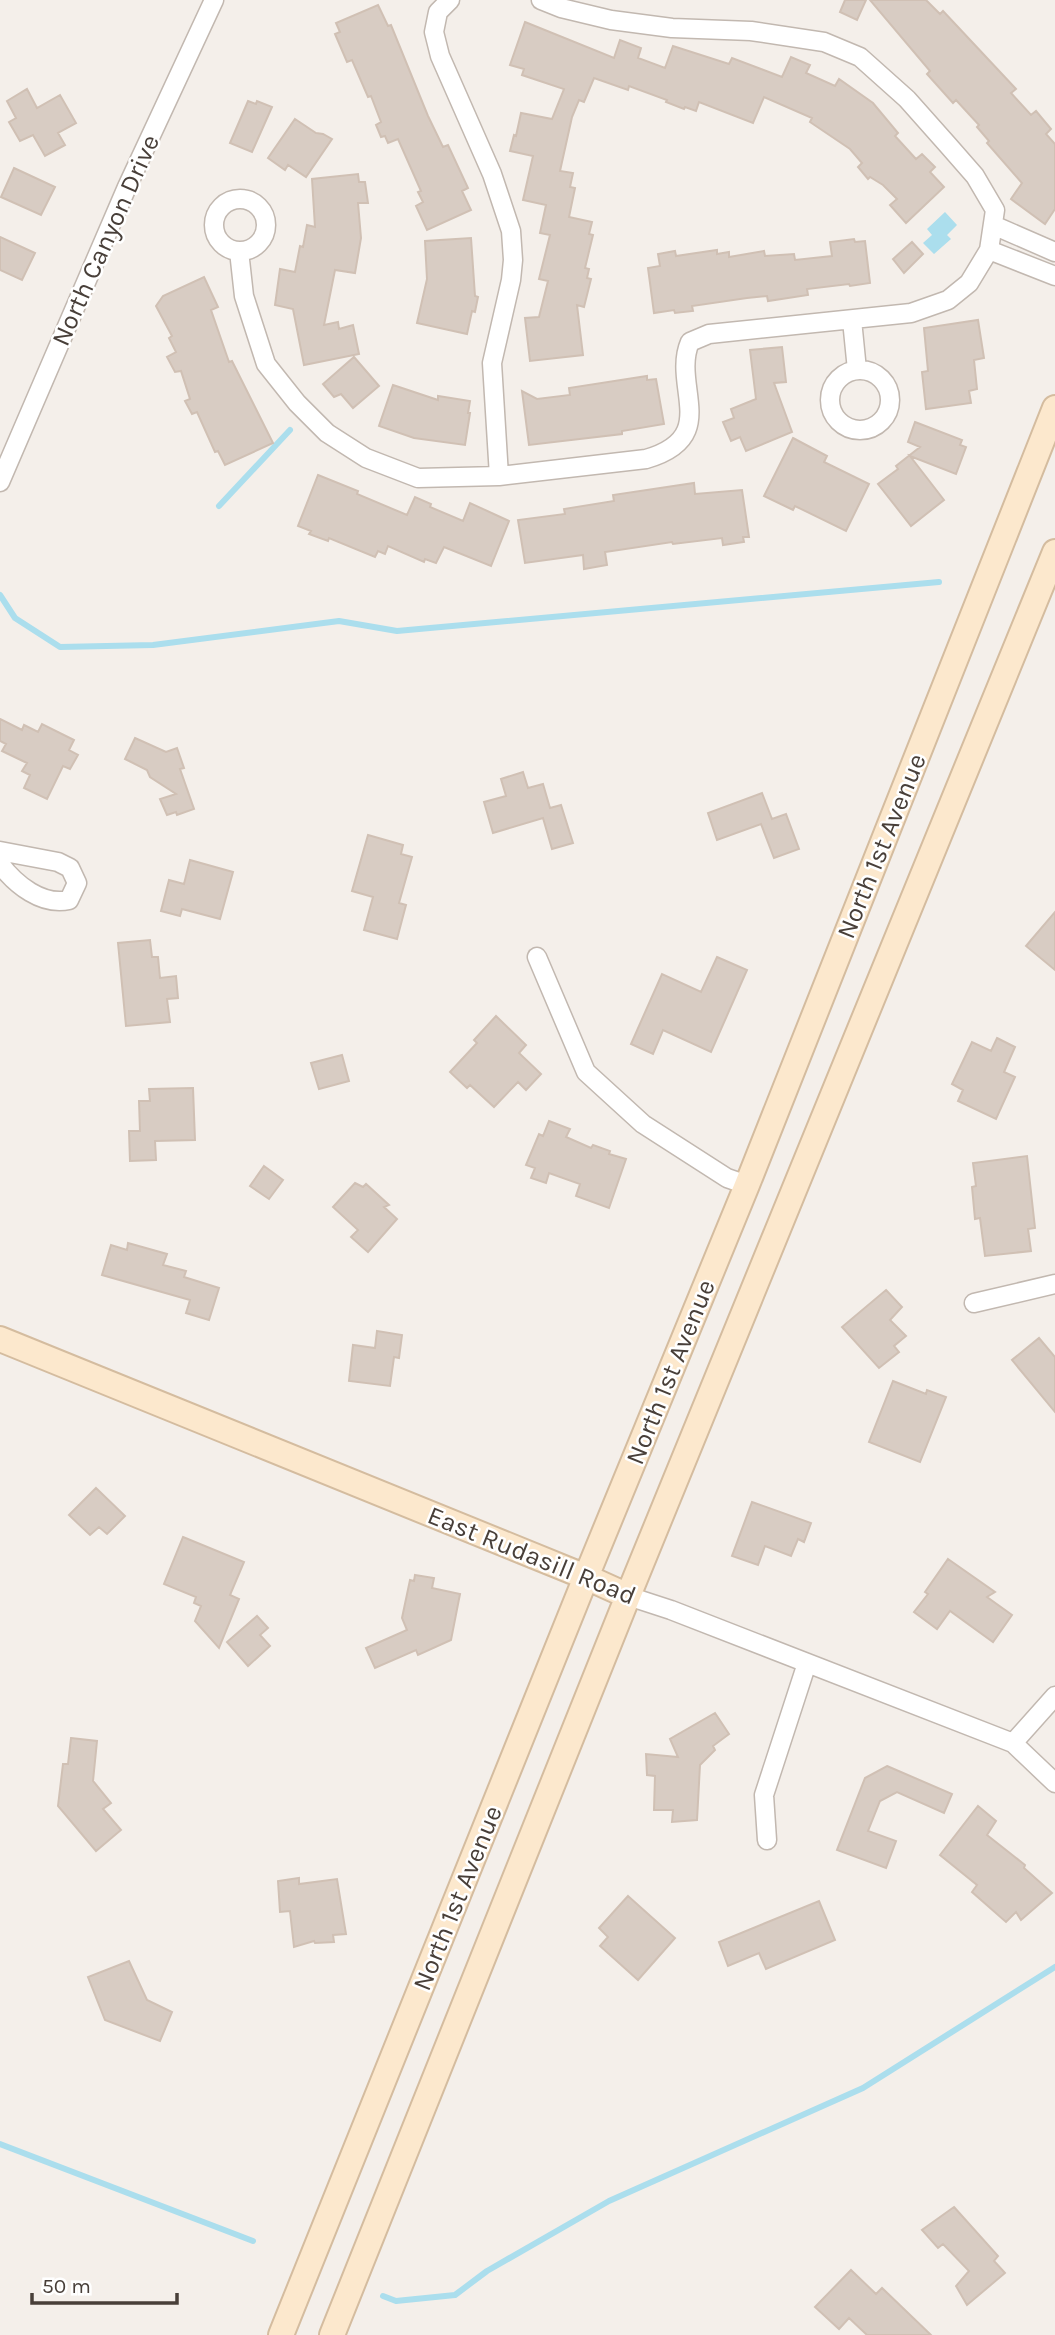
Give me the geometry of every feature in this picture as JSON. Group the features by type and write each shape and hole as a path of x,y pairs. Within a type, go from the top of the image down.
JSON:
{"main road":[{"name":"North 1st Avenue","path":"281,2335 747,1185 1055,408"},
{"name":"North 1st Avenue","path":"332,2335 628,1596 1055,552"},
{"name":"East Rudasill Road","path":"0,1339 628,1596"}],"street":[{"name":"North Canyon Drive","path":"0,482 127,187 214,0"},
{"path":"450,0 438,12 434,32 440,56 492,174 511,231 511,281 492,363 499,476"},
{"path":"239,251 244,296 266,364 297,403 327,432 366,458 418,478 499,476 657,456 676,445 690,420 684,356 691,342 709,334 911,313 948,300 969,283 989,249 995,210 975,176 907,99 860,57 824,42 751,31 672,28 611,20 561,8 541,0"},
{"path":"993,225 1055,252"},
{"path":"989,249 1055,276"},
{"path":"852,320 857,370"},
{"path":"0,851 58,862 70,868 77,883 69,900 57,903 14,882 0,864"},
{"path":"537,957 586,1072 643,1124 727,1178 747,1185"},
{"path":"974,1303 1055,1284"},
{"name":"East Rudasill Road","path":"628,1596 671,1610 1013,1743 1055,1783"},
{"path":"768,1840 764,1795 807,1664"},
{"path":"1013,1743 1055,1696"}],"water":[{"path":"945,212 957,225 947,235 951,239 934,254 923,243 932,235 927,229"}],"building":[{"path":"845,0 866,0 857,20 840,12"},
{"path":"870,0 926,0 940,14 943,11 1016,89 1011,93 1031,115 1036,111 1051,129 1046,134 1055,144 1055,209 1045,224 1011,199 1022,183 987,143 989,141 977,127 979,125 956,100 953,103 927,74 930,71"},
{"path":"378,5 388,26 391,25 443,147 448,145 468,188 462,191 471,210 427,230 416,206 423,202 418,192 421,191 398,139 388,143 385,136 381,137 376,125 381,122 371,96 368,97 352,60 347,62 335,34 340,32 336,23"},
{"path":"525,22 614,58 620,40 641,48 638,58 665,68 673,46 729,64 732,58 782,77 791,57 810,65 806,73 835,86 839,79 873,103 898,133 895,136 916,159 922,154 935,167 930,172 944,187 906,223 890,205 897,199 883,185 870,177 868,179 858,167 862,163 850,149 810,122 812,118 764,97 753,123 699,102 696,111 685,107 684,109 629,86 628,90 594,78 584,102 579,100 572,117 560,171 573,173 570,187 575,188 569,217 592,222 589,234 593,235 585,268 589,269 587,278 591,279 584,307 577,305 583,355 530,361 525,318 539,317 548,281 539,279 550,235 540,233 546,205 523,200 533,156 510,151 521,113 552,119 564,89 522,75 524,69 510,65"},
{"path":"27,89 37,108 60,95 76,123 58,133 65,145 45,156 33,135 20,141 9,122 16,118 7,101"},
{"path":"248,101 256,104 257,101 272,107 252,152 230,143"},
{"path":"295,119 316,133 332,139 306,177 288,165 285,170 268,158"},
{"path":"14,168 55,187 41,215 1,197"},
{"path":"358,174 359,182 365,182 368,203 358,203 361,238 355,273 335,270 324,325 338,322 339,329 353,325 359,354 304,365 293,309 275,305 280,269 295,272 307,225 315,227 312,179"},
{"path":"0,237 35,253 22,280 0,270"},
{"path":"471,238 475,296 478,297 467,334 417,323 427,279 425,241"},
{"path":"854,239 855,242 865,241 870,283 807,289 808,295 768,301 767,296 747,298 692,306 693,311 654,313 648,268 660,266 658,254 675,251 676,256 717,250 717,254 729,252 729,257 764,251 765,256 794,254 795,260 832,256 830,242"},
{"path":"912,242 923,254 904,273 893,259"},
{"path":"204,277 218,307 211,310 229,362 232,361 273,443 225,465 218,451 215,452 197,412 192,414 185,401 190,399 181,371 175,372 167,357 176,352 169,338 172,336 156,306 163,296"},
{"path":"978,320 984,358 974,360 977,389 969,391 971,403 926,409 922,372 928,371 924,328"},
{"path":"782,347 786,382 774,383 792,432 746,451 740,437 731,441 723,422 734,418 731,409 756,399 750,350"},
{"path":"354,357 379,386 353,408 341,394 334,397 323,384"},
{"path":"647,376 647,380 656,379 664,424 622,431 622,434 529,445 522,391 537,399 570,395 569,388"},
{"path":"393,385 438,400 438,396 470,401 465,445 414,438 379,426"},
{"path":"915,422 962,440 960,445 966,447 956,474 910,456 944,500 911,526 878,484 920,447 908,442"},
{"path":"793,438 827,456 824,462 869,484 846,531 795,506 793,510 764,496"},
{"path":"318,475 407,515 415,497 431,504 430,507 463,521 470,503 509,521 491,566 444,547 436,563 425,559 424,562 388,546 385,554 378,551 375,557 329,538 328,541 309,534 311,531 298,526"},
{"path":"694,483 695,494 742,490 749,537 743,537 744,542 723,545 722,538 605,552 607,565 584,569 583,555 525,563 518,520 565,514 564,509 614,501 613,495"},
{"path":"0,719 22,730 24,725 38,732 42,724 74,740 69,750 78,755 70,769 63,766 47,799 24,788 30,775 22,771 27,763 2,751 6,744 0,741"},
{"path":"135,738 166,752 177,748 184,768 180,769 194,809 177,815 176,812 167,815 160,799 176,794 150,777 147,770 125,759"},
{"path":"523,772 528,788 543,784 550,808 561,805 573,843 552,849 543,818 493,833 484,802 506,796 501,779"},
{"path":"762,793 772,819 786,814 799,849 774,858 761,824 717,840 708,813"},
{"path":"368,835 403,845 401,854 412,857 399,903 406,905 397,939 364,930 373,897 352,891"},
{"path":"190,860 233,872 220,919 182,909 180,916 161,911 169,880 184,884"},
{"path":"1055,912 1055,970 1026,946"},
{"path":"150,940 152,957 158,957 160,978 176,976 178,998 167,999 170,1022 126,1026 118,943"},
{"path":"717,957 747,970 711,1052 663,1030 653,1054 631,1044 662,974 701,992"},
{"path":"496,1016 526,1045 519,1053 541,1074 526,1090 518,1082 494,1107 470,1085 467,1088 450,1072 477,1043 474,1040"},
{"path":"997,1038 1015,1047 1004,1072 1015,1077 996,1119 958,1101 963,1090 952,1084 972,1042 991,1051"},
{"path":"342,1055 349,1081 319,1089 311,1063"},
{"path":"193,1088 195,1140 155,1141 156,1160 130,1161 129,1131 140,1131 139,1101 150,1101 149,1089"},
{"path":"549,1121 570,1129 566,1137 626,1159 609,1208 576,1196 580,1184 549,1173 546,1183 531,1178 535,1168 526,1165 539,1134 543,1136"},
{"path":"1027,1156 1035,1228 1028,1229 1031,1251 985,1256 980,1218 975,1219 972,1187 976,1186 973,1163"},
{"path":"264,1166 283,1180 269,1199 250,1186"},
{"path":"355,1183 363,1187 366,1184 389,1205 384,1207 397,1219 368,1252 351,1237 358,1230 333,1207"},
{"path":"128,1243 167,1254 163,1265 186,1271 184,1277 219,1288 209,1320 186,1313 190,1300 102,1275 111,1245 127,1250"},
{"path":"886,1290 902,1307 890,1320 906,1336 894,1346 899,1352 879,1368 842,1327"},
{"path":"377,1331 402,1335 399,1358 394,1357 390,1386 349,1381 353,1345 375,1348"},
{"path":"1039,1338 1055,1357 1055,1412 1012,1360"},
{"path":"893,1381 926,1394 927,1390 946,1397 920,1462 869,1442"},
{"path":"96,1488 125,1516 107,1534 99,1527 90,1535 69,1515"},
{"path":"752,1502 811,1523 804,1542 798,1539 791,1556 765,1546 758,1565 732,1556"},
{"path":"183,1537 244,1562 230,1595 239,1599 219,1648 195,1621 201,1606 194,1603 196,1597 164,1584"},
{"path":"948,1559 995,1592 987,1597 1012,1615 993,1642 950,1611 937,1629 914,1612"},
{"path":"415,1575 434,1578 432,1588 460,1594 451,1640 418,1655 416,1650 375,1668 366,1648 407,1630 402,1618 410,1580 414,1581"},
{"path":"257,1616 268,1628 260,1635 270,1646 248,1666 227,1642"},
{"path":"715,1713 729,1734 713,1746 715,1750 700,1765 697,1820 672,1822 673,1810 654,1810 655,1776 647,1775 646,1754 678,1757 670,1739"},
{"path":"71,1738 97,1741 93,1781 111,1803 103,1809 121,1830 96,1851 58,1806 63,1764 68,1764"},
{"path":"887,1766 952,1794 944,1813 897,1792 880,1801 868,1831 896,1841 886,1868 837,1850 865,1778"},
{"path":"978,1806 996,1821 987,1835 1025,1865 1024,1868 1052,1893 1021,1920 1016,1912 1006,1922 972,1892 977,1885 940,1855"},
{"path":"299,1878 299,1884 337,1879 346,1934 333,1935 334,1942 314,1941 294,1947 290,1911 280,1912 278,1881"},
{"path":"628,1896 675,1938 638,1980 600,1946 608,1937 599,1928"},
{"path":"819,1901 835,1940 766,1969 759,1953 728,1966 719,1942"},
{"path":"129,1961 147,2000 172,2012 160,2041 105,2020 88,1977"},
{"path":"954,2207 998,2256 994,2261 1005,2273 967,2305 956,2286 969,2271 943,2244 938,2248 922,2230"},
{"path":"851,2270 876,2294 882,2288 931,2335 867,2335 849,2318 839,2329 815,2307"}],"waterway":[{"path":"219,506 290,430"},
{"path":"0,595 15,618 60,647 153,645 339,621 397,631 939,582"},
{"path":"383,2296 396,2301 455,2295 487,2271 609,2201 863,2088 1055,1967"},
{"path":"0,2144 253,2241"}]}
